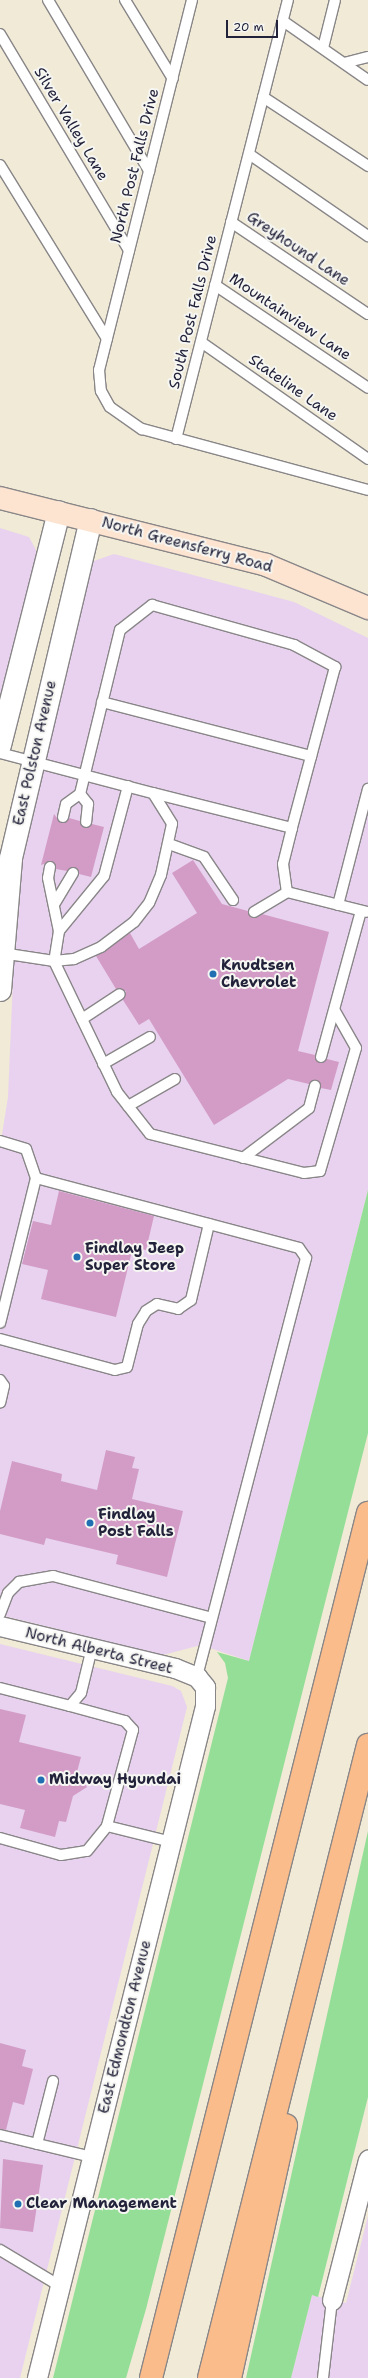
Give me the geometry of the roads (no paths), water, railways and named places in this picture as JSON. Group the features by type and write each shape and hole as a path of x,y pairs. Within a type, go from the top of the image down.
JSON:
{"highway":[{"path":"151,2378 368,1513"},
{"path":"209,2378 333,1874 368,1745"},
{"path":"230,2378 273,2191 333,1874"},
{"path":"142,2378 180,2260"}],"main road":[{"name":"North Greensferry Road","path":"0,498 266,565 368,608"}],"street":[{"path":"0,745 59,512"},
{"name":"East Polston Avenue","path":"0,990 1,953 11,858 32,760 91,520"},
{"name":"North Alberta Street","path":"0,1626 175,1668 197,1677"},
{"name":"East Edmondton Avenue","path":"37,2378 206,1706 205,1687 197,1677"},
{"path":"332,2300 363,2197 368,2160"}],"lane":[{"path":"48,0 149,171"},
{"path":"125,0 172,79"},
{"name":"North Post Falls Drive","path":"176,439 142,429 110,407 101,391 99,370 192,0"},
{"name":"South Post Falls Drive","path":"176,439 288,0"},
{"path":"323,48 335,0"},
{"path":"283,21 368,80"},
{"name":"Silver Valley Lane","path":"0,34 129,250"},
{"path":"344,63 368,57"},
{"path":"264,97 368,166"},
{"path":"249,154 368,236"},
{"path":"0,166 107,338"},
{"name":"Greyhound Lane","path":"231,222 368,314"},
{"name":"Mountainview Lane","path":"215,285 368,388"},
{"name":"Stateline Lane","path":"201,342 368,459"},
{"path":"176,439 368,490"},
{"path":"63,817 66,804 80,794 120,630 152,605 294,645 335,667 283,864 287,892"},
{"path":"102,702 311,756"},
{"path":"0,752 152,793 292,828"},
{"path":"59,931 104,876 128,786"},
{"path":"338,905 368,789"},
{"path":"1,953 54,961 74,959 101,947 134,922 149,903 169,844 172,824 152,793"},
{"path":"80,794 88,804 86,822"},
{"path":"169,844 204,857 233,900"},
{"path":"50,867 48,878 55,903 59,931 54,961 104,1064 128,1106 150,1134 304,1173 320,1171 356,1048 335,1011"},
{"path":"55,903 73,873"},
{"path":"254,912 287,892 365,912 321,1057"},
{"path":"82,1019 120,994"},
{"path":"104,1064 150,1037"},
{"path":"128,1106 175,1079"},
{"path":"243,1158 309,1108 314,1086"},
{"path":"0,1141 26,1149 36,1178 0,1323"},
{"path":"36,1178 299,1248 306,1258 197,1677"},
{"path":"0,1339 115,1370 127,1367 138,1324 146,1311 157,1304 178,1309 191,1300 209,1224"},
{"path":"0,1380 4,1386 0,1403"},
{"path":"0,1614 8,1593 19,1582 53,1576 212,1618"},
{"path":"70,1706 80,1693 92,1648"},
{"path":"0,1688 125,1721 133,1730 107,1826 87,1851 61,1855 0,1838"},
{"path":"107,1826 171,1842"},
{"path":"37,2144 53,2081"},
{"path":"0,2135 92,2157"},
{"path":"0,2250 60,2286"},
{"path":"323,2378 332,2300"}],"place":[{"name":"Knudtsen Chevrolet","path":"213,974"},
{"name":"Findlay Jeep Super Store","path":"77,1257"},
{"name":"Findlay Post Falls","path":"90,1523"},
{"name":"Midway Hyundai","path":"41,1780"},
{"name":"Clear Management","path":"18,2204"}]}
